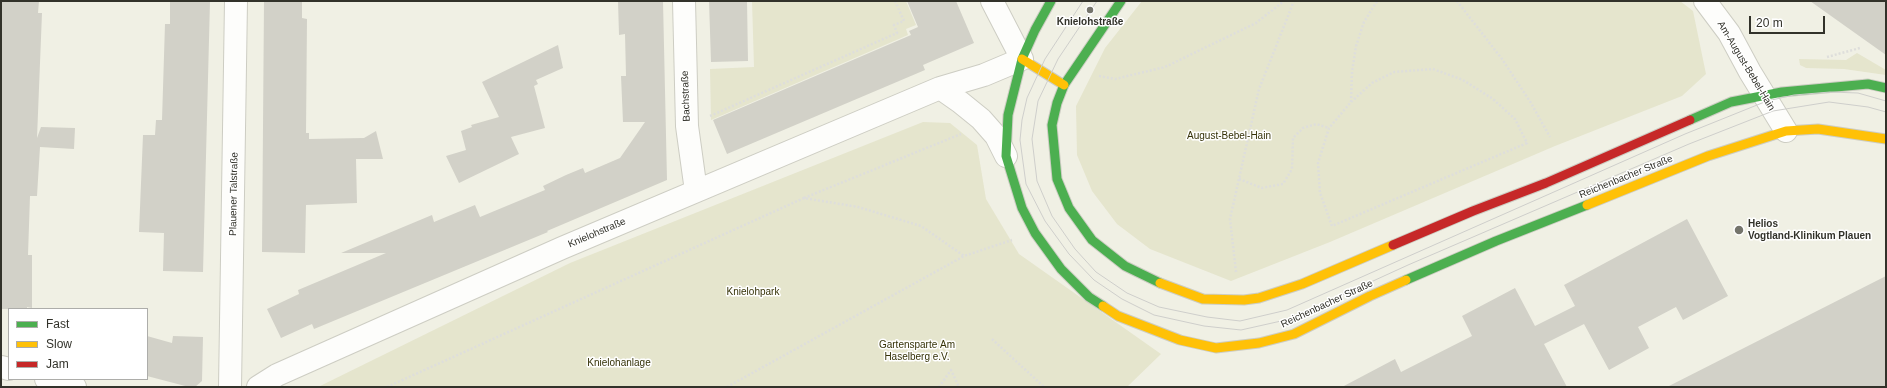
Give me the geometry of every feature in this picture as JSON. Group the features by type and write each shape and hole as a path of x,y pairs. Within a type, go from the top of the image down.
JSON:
{"street":[{"name":"Plauener Talstraße","path":"230,387 236,1"},
{"name":"Bachstraße","path":"684,1 687,126 696,191"},
{"path":"992,1 1022,59 1039,72 1064,85"},
{"name":"Reichenbacher Straße","path":"1051,1 1035,30 1022,59 1008,115 1006,156 1022,208 1035,233 1061,269 1089,297 1118,316 1180,340 1216,348 1259,343 1294,334 1370,296 1496,241 1708,156 1786,131 1818,129 1886,139"},
{"path":"1121,1 1064,85 1057,103 1052,125 1057,179 1069,208 1092,240 1125,266 1169,288 1203,299 1232,301 1259,298 1302,284 1473,211 1546,183 1731,102 1763,95 1835,86 1868,84 1886,88"},
{"name":"Am-August-Bebel-Hain","path":"1705,1 1729,33 1763,95 1786,131"},
{"name":"Knielohstraße","path":"258,387 277,375 494,278 696,191 940,88 984,75 1022,59"},
{"path":"940,88 981,119 996,136 1006,156"},
{"path":"50,380 75,387"}],"path":[{"path":"687,126 897,33 894,25 904,21 895,1"},
{"path":"1095,75 1115,79 1165,67 1256,23 1284,1"},
{"path":"1236,272 1230,219 1259,89 1294,1"},
{"path":"1351,102 1352,72 1356,46 1364,22 1377,1"},
{"path":"1457,1 1502,58 1531,103 1550,137"},
{"path":"1828,57 1860,48"},
{"path":"1433,69 1463,80 1493,99 1515,119 1527,143 1332,226 1320,193 1318,163 1329,128 1351,102 1372,83 1394,72 1433,69"},
{"path":"387,387 804,198 973,130 981,119"},
{"path":"1239,179 1262,188 1283,184 1292,169 1293,138 1303,128 1316,124 1329,128"},
{"path":"804,198 858,207 920,226 964,256"},
{"path":"727,387 964,256 1035,233"},
{"path":"992,339 1044,387"},
{"path":"939,387 951,370 959,387"}],"green space":[{"path":"752,1 906,1 916,25 906,29 908,35 711,120 710,69 754,67"},
{"name":"August-Bebel-Hain","path":"1142,1 1680,1 1693,11 1706,74 1682,96 1555,146 1330,242 1231,281 1150,249 1117,224 1092,191 1077,155 1076,106 1105,48"},
{"path":"1857,53 1886,70 1886,75 1844,69 1806,68 1800,65 1799,59 1846,60"},
{"name":"Knielohpark","path":"923,122 950,123 977,145 986,199 1019,254 1161,354 1127,387 318,387 570,263"}],"building":[{"path":"1,1 39,1 38,13 42,13 37,138 41,127 75,128 74,149 40,147 37,196 30,196 28,255 32,255 32,308 1,309"},
{"path":"170,1 210,1 203,272 163,271 164,233 139,232 143,135 155,135 156,120 162,120 165,24 170,24"},
{"path":"264,1 302,1 302,18 307,19 306,133 309,133 309,139 364,138 376,131 383,159 356,159 357,203 306,205 305,253 262,252"},
{"path":"618,1 663,1 667,180 547,231 548,232 314,329 312,324 281,338 267,309 299,294 298,290 386,253 341,253 432,215 434,222 475,205 480,217 545,190 543,186 566,175 583,168 585,173 620,158 645,122 623,122 621,76 626,76 625,34 619,35"},
{"path":"709,1 747,1 748,61 711,62"},
{"path":"907,1 956,1 974,43 923,65 925,70 727,154 713,120 911,35 909,31 918,27"},
{"path":"1810,1 1886,1 1886,55 1855,33"},
{"path":"558,45 563,68 536,80 538,84 534,86 545,128 511,137 519,154 459,183 446,156 466,150 461,131 472,127 471,125 499,117 482,82"},
{"path":"1687,219 1728,296 1683,320 1676,307 1638,327 1649,348 1609,370 1584,324 1544,344 1567,387 1342,387 1395,359 1401,372 1472,336 1462,316 1515,288 1535,326 1575,306 1564,285"},
{"path":"1886,276 1886,387 1667,387"},
{"path":"148,336 172,343 173,336 203,337 202,381 195,387 189,387 148,376"}],"tram line":[{"path":"1083,1 1045,59 1027,98 1022,120 1020,140 1026,184 1045,221 1069,254 1094,280 1122,299 1154,315 1204,326 1241,330 1290,319 1408,265 1689,144 1773,111 1829,102 1868,107 1886,112"},
{"path":"1097,1 1058,59 1038,101 1032,139 1037,181 1052,216 1075,249 1096,272 1127,293 1159,307 1207,317 1240,321 1287,310 1685,134 1767,101 1794,95 1830,92 1858,93 1886,101"}],"traffic: fast":[{"path":"1051,1 1035,30 1022,59 1008,115 1006,156 1022,208 1035,233 1061,269 1089,297 1103,306"},
{"path":"1121,1 1064,85 1057,103 1052,125 1057,179 1069,208 1092,240 1125,266 1160,283"},
{"path":"1690,120 1731,102 1782,92 1868,84 1886,88"},
{"path":"1406,280 1496,241 1587,205"}],"traffic: slow":[{"path":"1022,59 1064,85"},
{"path":"1587,205 1708,156 1786,131 1818,129 1886,139"},
{"path":"1160,283 1203,299 1244,300 1259,298 1302,284 1393,245"},
{"path":"1103,306 1118,316 1180,340 1216,348 1259,343 1294,334 1370,296 1406,280"}],"traffic: jam":[{"path":"1393,245 1473,211 1546,183 1690,120"}],"place":[{"name":"Knielohstraße","path":"1090,10"},
{"name":"Helios Vogtland-Klinikum Plauen","path":"1739,230"}],"park label":[{"name":"Gartensparte Am Haselberg e.V.","path":"917,350"},
{"name":"Knielohanlage","path":"619,363"}]}
